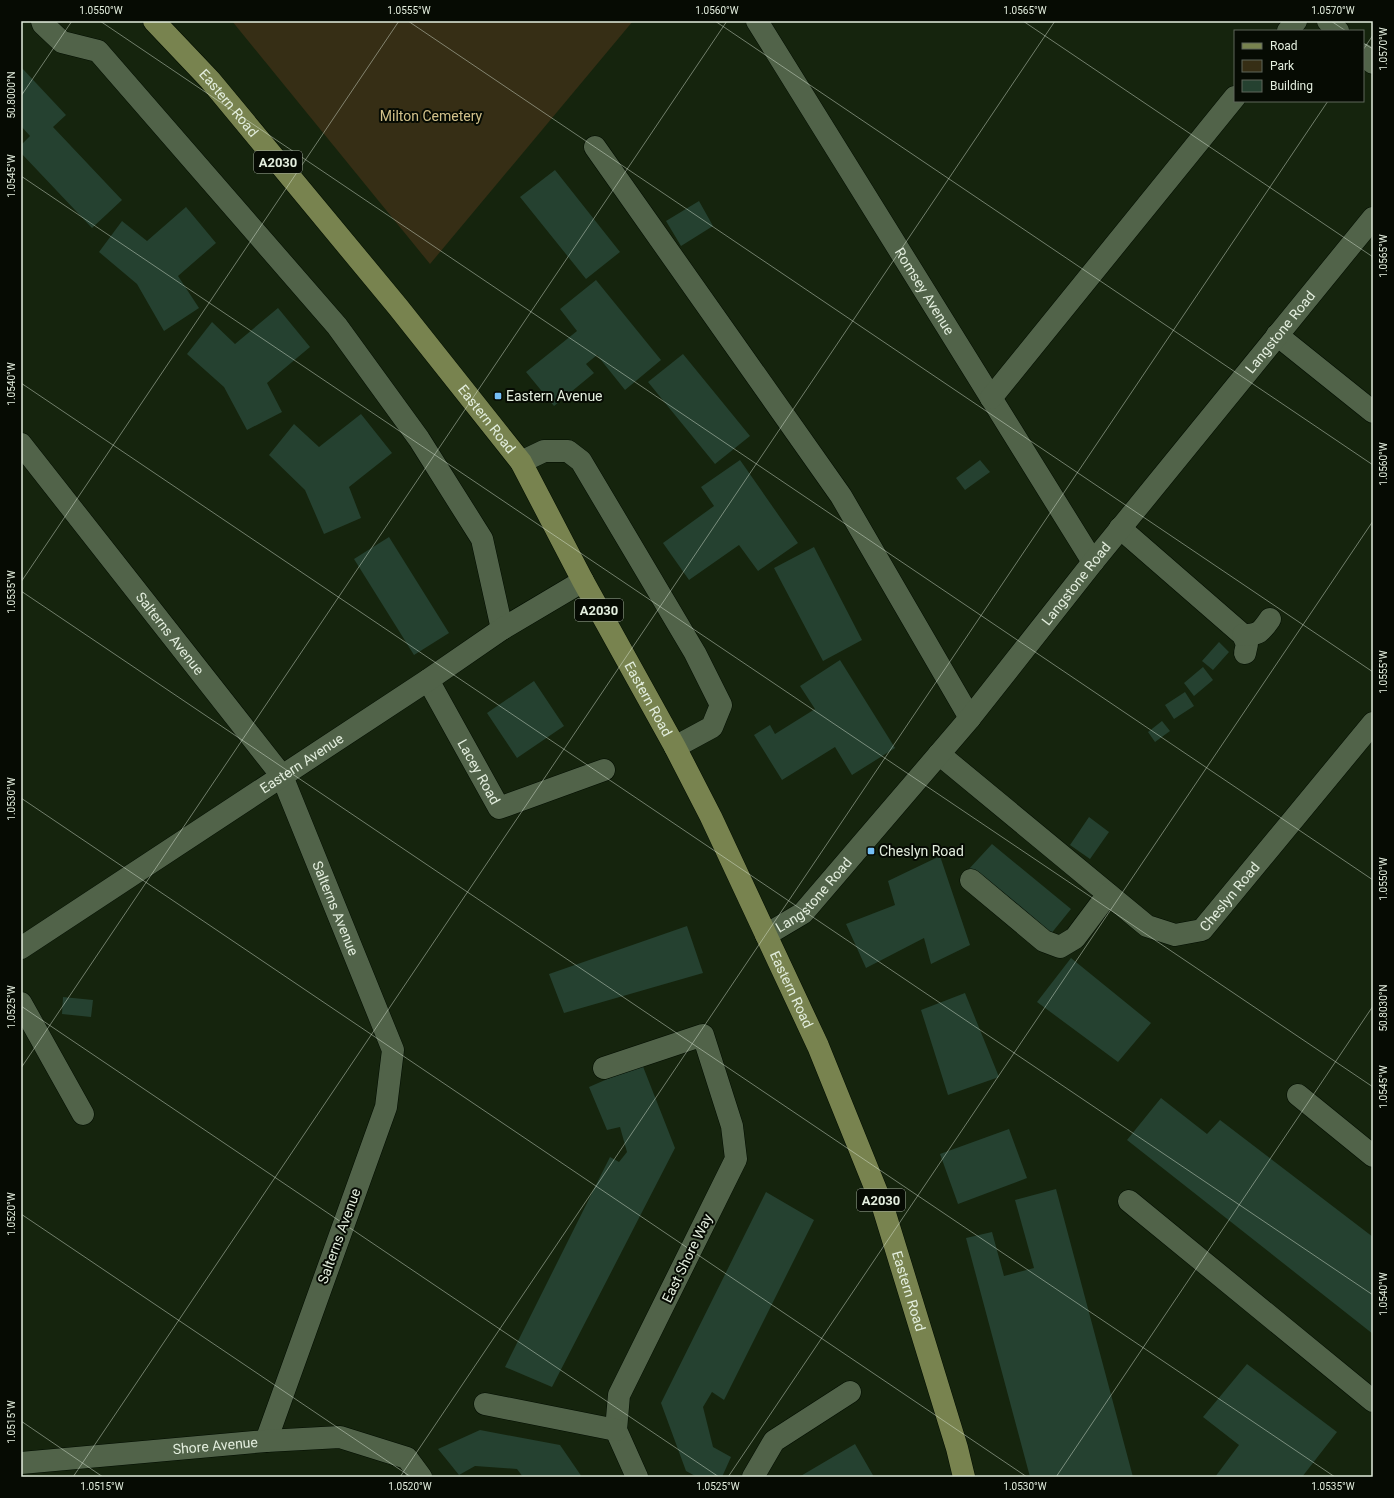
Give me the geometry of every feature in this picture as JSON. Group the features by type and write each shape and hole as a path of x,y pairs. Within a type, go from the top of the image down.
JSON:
{"main road":[{"name":"Eastern Road","path":"154,21 220,92 398,307 521,462 583,581 675,747 711,817 818,1046 883,1207 957,1448 964,1477"}],"street":[{"path":"42,21 43,24 62,42 98,51 337,326 419,439 482,538 502,629"},
{"name":"Romsey Avenue","path":"757,21 1093,562"},
{"path":"1289,30 1296,21"},
{"path":"1328,21 1337,30"},
{"path":"1364,55 1373,63"},
{"path":"991,398 1234,98"},
{"path":"595,147 841,496 970,718"},
{"name":"Langstone Road","path":"766,935 803,912 970,718 1120,528 1373,218"},
{"path":"1277,335 1373,412"},
{"name":"Salterns Avenue","path":"21,444 282,776 393,1050 386,1107 266,1441"},
{"path":"521,462 544,451 568,451 581,461 695,653 721,705 712,727 675,747"},
{"path":"1120,528 1244,644 1254,635 1262,631 1270,619"},
{"name":"Eastern Avenue","path":"21,948 428,680 502,629 583,581"},
{"name":"Lacey Road","path":"428,680 499,808 604,770"},
{"name":"Cheslyn Road","path":"939,754 1147,926 1175,935 1202,930 1373,723"},
{"path":"971,880 1044,941 1060,947 1075,938 1108,894"},
{"path":"21,1003 83,1114"},
{"name":"East Shore Way","path":"604,1068 703,1035 732,1126 736,1159 619,1395 616,1430 637,1477"},
{"path":"1298,1095 1373,1156"},
{"path":"1129,1201 1373,1401"},
{"path":"753,1477 774,1441 850,1392"},
{"path":"485,1404 616,1430"},
{"name":"Shore Avenue","path":"21,1463 266,1441 340,1437 407,1458 421,1477"}],"green space":[{"name":"Milton Cemetery","path":"232,21 633,21 430,264"}],"building":[{"path":"21,67 66,115 53,127 122,200 92,228 21,153 21,145 30,136 21,126"},
{"path":"555,170 620,252 586,279 520,197"},
{"path":"699,201 713,226 681,246 666,221"},
{"path":"186,207 216,243 178,276 199,308 164,331 137,284 99,252 122,221 147,241"},
{"path":"596,280 661,360 625,390 597,355 586,364 594,373 554,406 526,372 577,331 560,309"},
{"path":"278,308 310,347 267,383 282,412 247,430 224,387 187,354 212,322 235,344"},
{"path":"683,354 750,436 715,464 648,382"},
{"path":"361,414 392,453 349,487 361,518 324,534 305,490 269,455 294,424 319,447"},
{"path":"740,460 798,543 758,571 739,545 689,580 663,543 714,506 701,487"},
{"path":"980,460 990,472 965,490 956,478"},
{"path":"389,537 449,633 414,655 354,559"},
{"path":"814,547 862,640 823,661 774,568"},
{"path":"1219,642 1229,652 1213,670 1202,661"},
{"path":"840,660 895,748 852,775 835,747 782,780 754,735 770,725 775,734 815,709 800,686"},
{"path":"1203,667 1213,680 1194,696 1184,683"},
{"path":"534,681 564,726 517,758 487,713"},
{"path":"1185,692 1194,706 1174,719 1165,705"},
{"path":"1162,721 1170,731 1155,742 1148,732"},
{"path":"1089,817 1109,832 1090,859 1070,845"},
{"path":"992,844 1071,909 1050,935 968,870"},
{"path":"940,856 970,945 931,964 924,938 866,968 846,924 895,905 888,881"},
{"path":"687,926 703,973 564,1013 549,974"},
{"path":"1071,958 1151,1023 1118,1062 1037,1002"},
{"path":"965,993 999,1077 948,1095 921,1010"},
{"path":"63,997 93,1000 91,1017 62,1014"},
{"path":"642,1064 675,1148 552,1387 505,1367 610,1157 619,1162 627,1152 620,1127 607,1130 589,1087"},
{"path":"1161,1098 1207,1134 1220,1120 1373,1237 1373,1334 1127,1140"},
{"path":"1009,1129 1027,1178 958,1204 940,1154"},
{"path":"1056,1189 1133,1477 1030,1477 966,1238 992,1232 1004,1276 1034,1268 1015,1200"},
{"path":"766,1192 814,1220 724,1400 712,1392 703,1407 713,1447 731,1457 722,1477 697,1477 686,1471 661,1403"},
{"path":"1247,1364 1337,1432 1302,1477 1215,1477 1239,1445 1203,1417"},
{"path":"480,1430 560,1445 582,1477 523,1477 517,1469 475,1466 459,1475 438,1449"},
{"path":"855,1444 874,1477 799,1477"}],"place":[{"name":"Eastern Avenue","path":"498,396"},
{"name":"Cheslyn Road","path":"871,851"}]}
